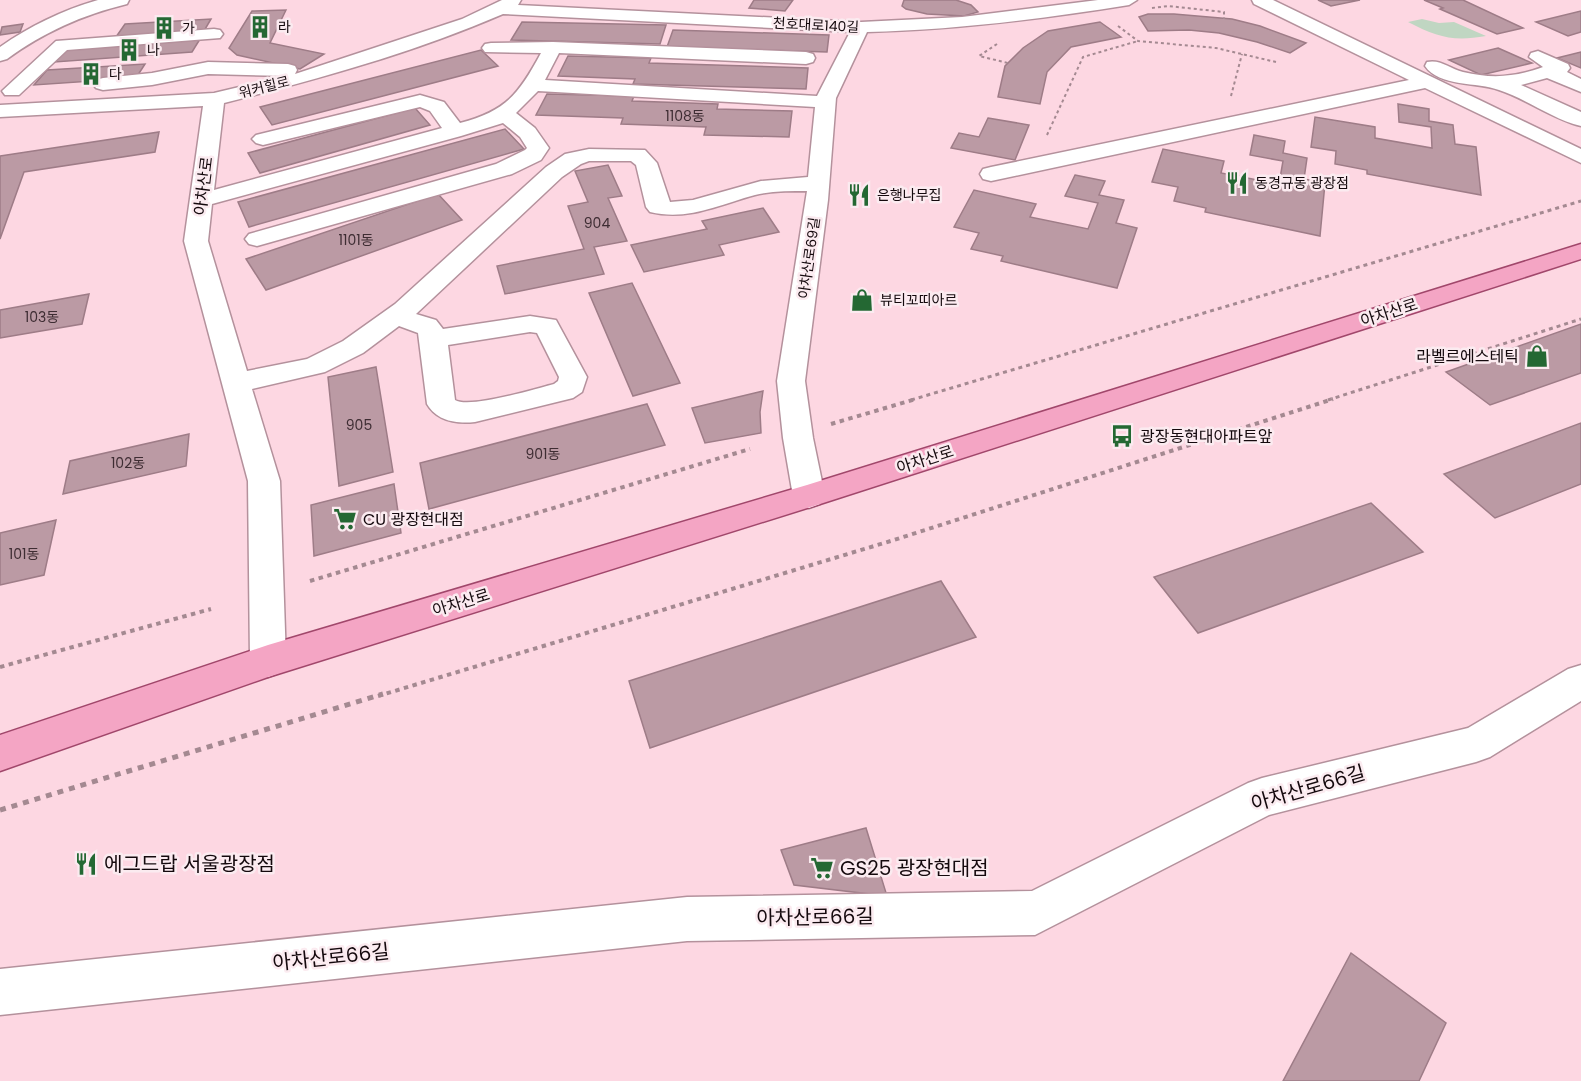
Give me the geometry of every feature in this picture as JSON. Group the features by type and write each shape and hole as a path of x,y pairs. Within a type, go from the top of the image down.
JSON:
{"main road":[{"name":"아차산로","path":"0,753 268,661 809,496 1581,251"},
{"path":"0,736 47,738"}],"street":[{"path":"0,55 66,18 102,3 121,0"},
{"name":"천호대로140길","path":"507,5 861,27 910,27 993,20 1129,0"},
{"path":"1260,0 1581,157"},
{"path":"1300,0 1457,77 1503,84 1581,120"},
{"name":"워커힐로","path":"0,111 214,99 313,75 468,23 507,5"},
{"path":"206,62 214,34 225,16"},
{"name":"아차산로69길","path":"809,496 798,438 791,381 818,184 826,102 861,27"},
{"path":"6,92 37,69 62,45 214,34"},
{"path":"201,200 492,121 516,107 534,85 553,47"},
{"path":"491,48 553,47 806,58"},
{"path":"160,59 288,70"},
{"path":"82,85 152,80 206,62"},
{"path":"1503,84 1543,64 1581,86"},
{"path":"37,69 70,66"},
{"path":"991,174 1427,82"},
{"path":"534,85 826,102"},
{"path":"6,92 47,88"},
{"name":"아차산로","path":"214,99 196,241 264,481 268,661"},
{"path":"264,139 420,101 431,101 438,105 454,132"},
{"path":"257,239 504,169 533,155 538,148 535,139 523,126 503,114"},
{"path":"237,383 315,366 352,347 394,317 523,203 554,172 573,159 589,155 637,155 646,163 658,207 669,210 699,206 753,189 781,184 818,184"},
{"path":"394,317 430,329 434,339 434,358 441,405 448,410 461,413 494,407 563,391 572,385 573,377 547,326 530,324 434,339"},
{"name":"아차산로66길","path":"0,992 687,919 1035,914 1262,797 1476,744 1581,681"}],"path":[{"path":"1146,9 1168,6 1224,12 1224,19"},
{"path":"1111,21 1138,41"},
{"path":"1043,143 1083,57 1138,41 1216,48 1276,62"},
{"path":"1202,129 1233,94 1242,54"},
{"path":"824,426 1581,201"},
{"path":"0,810 894,540 1581,319"},
{"path":"310,581 750,449"},
{"path":"0,667 211,609"}],"green space":[{"path":"1422,19 1439,23 1454,22 1486,36 1446,37 1408,22"}],"building":[{"path":"754,0 793,0 785,11 749,8"},
{"path":"904,0 956,0 971,5 978,12 964,16 927,14 906,9 902,6"},
{"path":"1318,0 1360,0 1331,6"},
{"path":"1424,0 1463,0 1523,28 1497,34"},
{"name":"라","path":"286,10 270,43 324,54 300,69 237,55 229,48 252,11"},
{"path":"1581,11 1581,32 1568,36 1536,22"},
{"path":"1148,14 1232,19 1260,26 1306,43 1290,53 1219,33 1189,30 1148,31 1139,17"},
{"name":"가","path":"211,19 204,31 116,37 125,24"},
{"path":"522,22 666,25 660,44 511,40"},
{"path":"1100,22 1121,37 1071,47 1047,72 1040,104 998,97 1005,66 1023,48 1048,31"},
{"path":"23,24 20,32 0,35 2,27"},
{"path":"673,30 829,35 827,52 667,47"},
{"name":"나","path":"200,39 192,52 55,62 65,48"},
{"path":"1498,48 1532,63 1481,75 1449,60"},
{"path":"481,50 498,66 272,125 260,107"},
{"path":"1581,52 1581,68 1557,58"},
{"path":"568,56 651,58 649,63 808,68 806,89 633,84 635,79 558,76"},
{"name":"다","path":"145,64 136,78 34,85 47,70"},
{"path":"547,94 634,96 632,101 718,104 717,109 792,111 789,137 704,135 706,127 621,124 623,118 536,115"},
{"path":"1398,104 1429,109 1429,121 1453,125 1455,144 1476,147 1481,195 1367,174 1367,170 1335,164 1336,151 1311,147 1315,117 1375,127 1375,138 1432,148 1431,127 1399,122"},
{"path":"415,108 430,125 260,173 248,153"},
{"path":"988,118 1029,125 1015,160 951,148 959,133 979,137"},
{"path":"505,129 524,149 249,227 238,202"},
{"path":"159,132 155,152 24,172 0,239 0,156"},
{"path":"1254,135 1285,141 1283,153 1307,158 1304,179 1325,183 1320,236 1205,212 1206,208 1174,201 1178,187 1152,182 1163,149 1224,161 1221,173 1279,184 1283,161 1250,155"},
{"path":"608,165 622,196 608,198 627,241 594,247 604,274 505,294 497,266 584,249 568,206 588,202 575,171"},
{"path":"1075,175 1105,181 1099,195 1124,200 1116,223 1137,228 1117,288 1001,261 1003,256 971,249 979,233 954,227 974,190 1036,204 1030,217 1088,229 1098,203 1065,196"},
{"path":"438,194 462,220 266,290 246,259"},
{"path":"763,208 779,232 719,245 724,255 644,272 631,245 707,229 702,221"},
{"path":"632,283 680,383 633,396 589,293"},
{"path":"89,294 82,324 0,338 0,310"},
{"path":"1581,324 1581,373 1490,405 1446,372"},
{"path":"376,367 393,472 339,486 328,377"},
{"path":"763,391 760,412 761,433 705,443 692,408"},
{"path":"647,404 665,445 429,509 420,463"},
{"path":"1581,423 1581,484 1495,518 1444,474"},
{"path":"189,434 186,466 63,494 70,461"},
{"path":"394,484 401,533 314,556 311,505"},
{"path":"1371,503 1423,552 1198,633 1154,577"},
{"path":"56,520 44,575 0,585 0,533"},
{"path":"941,581 976,637 650,748 629,681"},
{"path":"866,828 887,896 794,885 781,850"},
{"path":"1351,953 1446,1023 1419,1081 1283,1081"}],"place":[{"name":"라","path":"260,27"},
{"name":"가","path":"164,28"},
{"name":"나","path":"129,50"},
{"name":"다","path":"91,74"},
{"name":"동경규동 광장점","path":"1237,183"},
{"name":"은행나무집","path":"859,195"},
{"name":"뷰티꼬띠아르","path":"862,300"},
{"name":"라벨르에스테틱","path":"1537,356"},
{"name":"광장동현대아파트앞","path":"1122,436"},
{"name":"CU 광장현대점","path":"345,519"},
{"name":"에그드랍 서울광장점","path":"86,864"},
{"name":"GS25 광장현대점","path":"822,868"}]}
